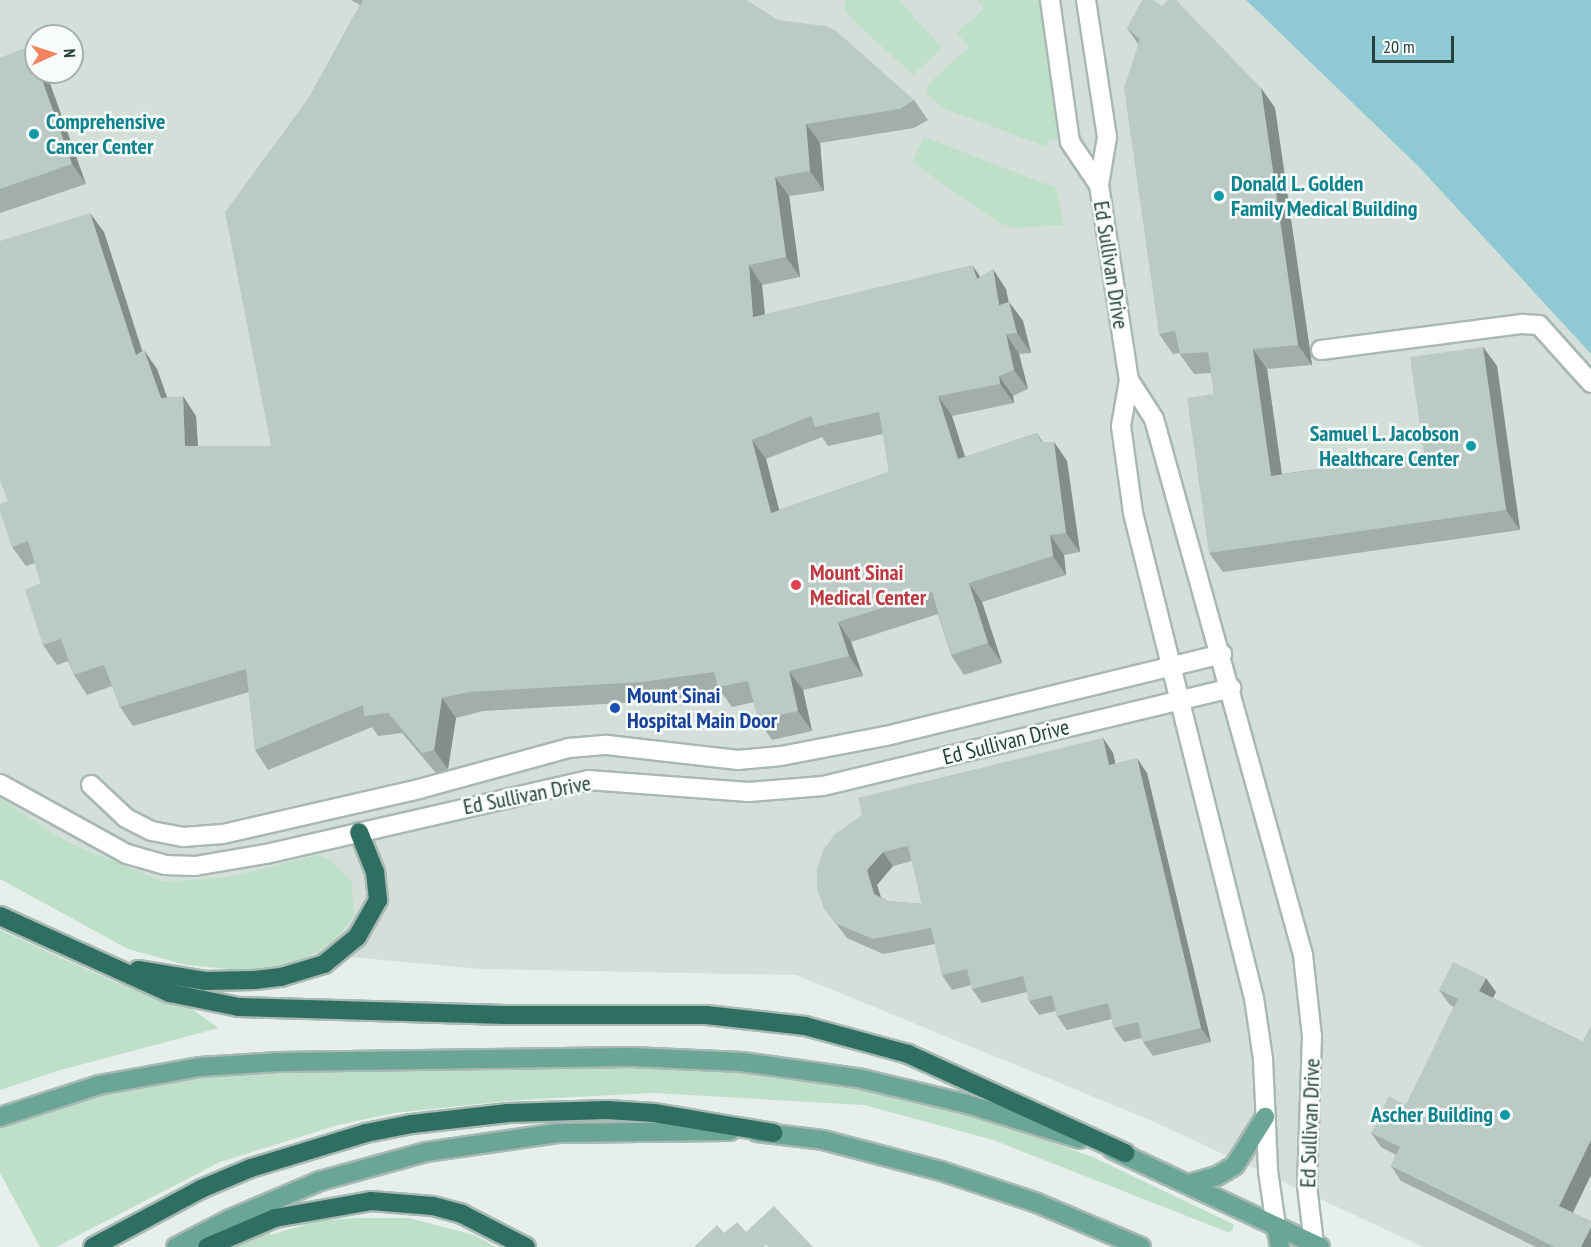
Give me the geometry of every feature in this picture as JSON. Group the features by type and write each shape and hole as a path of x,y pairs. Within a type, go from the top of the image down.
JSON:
{"highway":[{"path":"111,964 205,981 281,977 324,964 357,937 378,900 375,872 359,832"},
{"path":"0,916 111,964 170,993 239,1007 411,1014 706,1015 805,1026 908,1054 1125,1153"},
{"path":"93,1247 182,1198 251,1168 366,1133 412,1124 508,1113 608,1110 654,1113 773,1133"},
{"path":"207,1247 275,1218 370,1201 433,1206 462,1214 526,1247"}],"main road":[{"path":"0,1117 99,1085 200,1067 279,1062 676,1058 802,1069 879,1083 968,1104 1125,1153 1316,1246"},
{"path":"1189,1184 1217,1176 1235,1165 1265,1117"},
{"path":"176,1247 230,1219 320,1181 464,1144 569,1132 657,1129 773,1133 859,1148 941,1171 1037,1203 1141,1247"},
{"path":"1276,1226 1280,1247"}],"street":[{"name":"Ed Sullivan Drive","path":"1050,0 1070,142 1099,185"},
{"name":"Ed Sullivan Drive","path":"1086,0 1107,137 1099,185 1129,380 1121,426 1133,513 1169,666 1254,998 1276,1226"},
{"path":"1321,350 1522,324 1539,325 1591,383"},
{"name":"Ed Sullivan Drive","path":"1129,380 1154,419 1222,654 1303,955 1310,998 1312,1075 1307,1186 1316,1246"},
{"name":"Ed Sullivan Drive","path":"91,785 126,818 152,831 183,837 223,834 419,789 569,748 607,745 738,760 781,756 886,736 1222,654"},
{"name":"Ed Sullivan Drive","path":"0,784 108,845 165,865 224,862 588,780 709,791 781,792 823,786 1231,688"}],"shaded area":[{"name":"Mount Sinai Medical Center","path":"0,0 1246,0 1419,167 1591,354 1591,1247 1423,1247 1150,1120 796,975 481,969 209,944 0,816"}],"green space":[{"path":"845,0 899,0 942,48 913,75 853,20 845,9"},
{"path":"977,0 1039,0 1059,138 1049,140 1047,147 943,108 927,94 928,84 969,47 957,33 984,8"},
{"path":"924,137 1056,188 1064,225 1013,228 997,222 912,162"},
{"path":"0,798 67,842 164,882 228,877 318,855 329,859 352,882 354,916 335,940 301,962 250,971 186,965 128,949 0,879"},
{"path":"0,930 115,982 193,1010 219,1028 57,1071 0,1090"},
{"path":"542,1064 738,1068 828,1080 968,1112 1095,1158 1233,1224 1233,1229 1230,1233 993,1140 864,1105 653,1093 518,1100 394,1113 338,1125 220,1162 56,1247 40,1247 0,1173 0,1128 41,1108 154,1082 235,1072"},
{"path":"409,1218 474,1235 496,1247 229,1247 269,1230 270,1235 318,1221"}],"water":[{"path":"1246,0 1591,0 1591,354 1419,167"}],"building":[{"path":"363,0 746,0 777,20 826,26 836,31 914,100 900,109 806,124 810,171 775,177 786,257 749,265 753,317 972,265 977,279 993,269 999,305 1009,302 1017,333 1006,334 1014,370 999,376 1000,384 938,396 958,459 1037,433 1041,442 1054,442 1066,533 1050,535 1053,556 969,583 988,643 951,655 932,592 838,622 849,656 789,671 798,711 758,720 748,681 718,687 714,672 642,682 469,692 442,698 434,750 422,753 388,713 364,716 363,705 255,750 246,669 120,707 104,665 74,675 61,639 43,645 25,590 41,583 28,541 12,547 0,511 0,504 8,501 0,480 0,241 90,213 136,355 144,350 161,398 183,396 185,446 271,446 225,212 310,96","holes":["879,412 889,472 771,513 752,440 811,416 815,427"]},
{"path":"1142,0 1153,0 1162,6 1168,0 1176,0 1261,88 1298,345 1253,349 1271,476 1424,454 1410,357 1483,347 1506,510 1209,553 1187,398 1214,394 1208,352 1180,354 1175,331 1159,334 1124,88 1140,39 1127,28"},
{"name":"Comprehensive Cancer Center","path":"24,48 24,84 43,84 72,164 0,189 0,58"},
{"path":"1103,738 1109,765 1137,758 1201,1028 1143,1042 1138,1022 1114,1028 1108,1003 1057,1016 1052,995 1029,1001 1023,976 972,989 967,969 942,975 931,928 873,939 837,924 824,908 817,889 817,869 823,850 835,834 862,815 858,798","holes":["908,846 922,904 888,901 874,894 867,870 883,852"]},
{"name":"Ascher Building","path":"1453,962 1486,978 1479,991 1583,1042 1591,1026 1591,1140 1559,1206 1591,1221 1591,1227 1581,1247 1555,1247 1391,1166 1400,1147 1371,1133 1389,1096 1406,1105 1458,999 1439,990"},
{"path":"774,1206 813,1247 769,1247 766,1245 764,1247 694,1247 717,1225 724,1233 737,1222 746,1232"}],"place":[{"name":"Comprehensive Cancer Center","path":"34,134"},
{"name":"Donald L. Golden Family Medical Building","path":"1219,196"},
{"name":"Samuel L. Jacobson Healthcare Center","path":"1471,446"},
{"name":"Mount Sinai Medical Center","path":"796,585"},
{"name":"Mount Sinai Hospital Main Door","path":"615,708"},
{"name":"Ascher Building","path":"1505,1115"}]}
